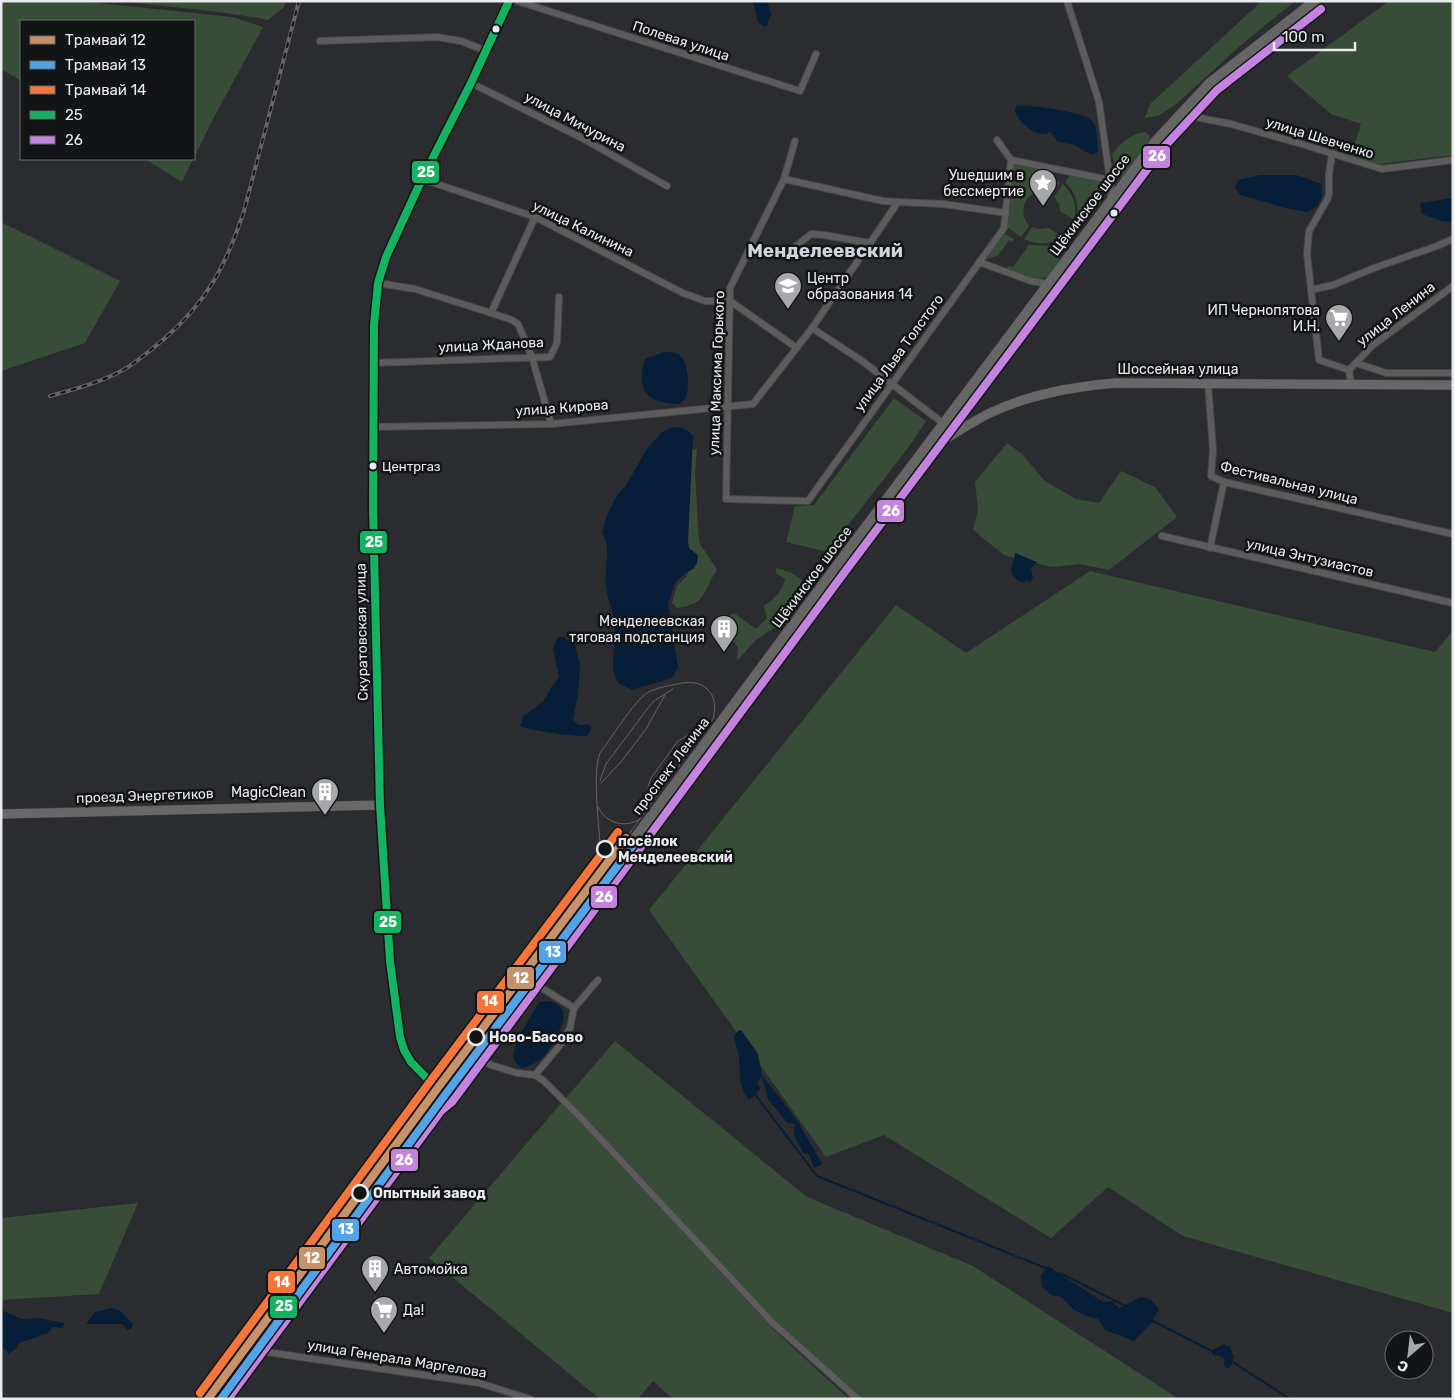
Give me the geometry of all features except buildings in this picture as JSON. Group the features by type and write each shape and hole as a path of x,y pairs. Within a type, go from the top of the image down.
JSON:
{"main road":[{"name":"Щёкинское шоссе","path":"742,695 1111,198 1156,141 1216,78 1315,1"},
{"name":"проспект Ленина","path":"224,1399 256,1350 364,1204 440,1108 444,1096 473,1055 742,695"},
{"name":"проспект Ленина","path":"215,1399 256,1350"}],"street":[{"name":"Скуратовская улица","path":"444,1096 411,1062 404,1050 400,1037 390,961 380,804 372,508 374,325 378,283 386,257 509,1"},
{"name":"Полевая улица","path":"517,1 800,91 816,54"},
{"path":"1067,1 1099,102 1111,198"},
{"path":"320,41 437,38 461,41 486,51"},
{"name":"улица Мичурина","path":"471,83 580,137 667,186"},
{"name":"улица Шевченко","path":"1182,112 1195,117 1231,124 1382,170 1453,160"},
{"path":"997,140 1011,160 1110,180"},
{"name":"улица Максима Горького","path":"726,499 730,288 784,178 795,141"},
{"path":"1332,154 1328,174 1329,194 1309,231 1307,254 1319,360 1349,370 1351,384"},
{"name":"улица Льва Толстого","path":"726,499 808,501 1004,228 1011,160"},
{"path":"784,178 882,201 943,204 1006,213"},
{"name":"улица Калинина","path":"422,179 535,217 683,293 705,301 730,301"},
{"path":"730,301 797,348 898,202"},
{"path":"491,313 535,217"},
{"path":"785,255 811,234 870,243"},
{"path":"1311,290 1333,285 1374,268 1437,246 1453,238"},
{"path":"979,262 1031,281 1049,284"},
{"path":"378,283 415,289 512,320 518,324 532,357 551,424"},
{"name":"улица Ленина","path":"1349,370 1373,345 1453,286"},
{"name":"улица Жданова","path":"373,362 550,357 558,343 559,297"},
{"path":"812,328 846,349 944,424"},
{"name":"улица Кирова","path":"373,427 551,424 753,404 797,348"},
{"name":"улица Ленина","path":"1356,363 1386,373 1453,373"},
{"name":"Шоссейная улица","path":"920,456 990,413 1038,395 1066,389 1115,383 1453,384"},
{"name":"Фестивальная улица","path":"1208,383 1213,450 1211,476 1224,482 1453,534"},
{"path":"1210,548 1224,482"},
{"name":"улица Энтузиастов","path":"1162,536 1453,603"},
{"name":"проезд Энергетиков","path":"1,814 380,804"},
{"path":"529,980 574,1008"},
{"path":"535,1075 561,1044 570,1028 574,1008 598,980"},
{"path":"473,1055 491,1065 517,1073 535,1075 544,1081 773,1323 858,1399"},
{"name":"улица Генерала Маргелова","path":"256,1350 479,1383 530,1399"}],"green space":[{"path":"1,1 79,1 232,17 263,27 195,156 195,20 20,20 20,80 1,69"},
{"path":"123,1 286,1 284,7 268,20"},
{"path":"1262,1 1295,1 1240,46 1174,106 1158,116 1145,118 1150,104"},
{"path":"1389,1 1453,1 1453,155 1379,164 1351,156 1361,124 1331,114 1287,76"},
{"path":"1146,132 1150,137 1147,147 1123,177 1118,177 1112,155 1118,146 1127,139 1136,134"},
{"path":"147,160 193,160 182,182"},
{"path":"1012,162 1034,166 1060,182 1051,194 1036,193 1026,200 1023,212 1029,226 1021,237 1007,227"},
{"path":"1070,175 1102,181 1102,199 1096,210 1082,223 1077,221 1078,209 1076,199 1072,190 1065,182"},
{"path":"1063,184 1074,200 1074,220 1060,211 1059,204 1054,197"},
{"path":"1,222 120,281 85,343 1,371"},
{"path":"1032,227 1038,229 1049,228 1062,237 1053,242 1043,243 1024,239"},
{"path":"1005,234 1014,239 1012,242 1009,240 998,256 987,259 1000,238"},
{"path":"1029,245 1048,246 1060,255 1058,264 1049,277 1032,279 1008,270 1008,266 1013,267"},
{"path":"894,398 926,421 908,448 827,552 786,542 795,506 814,505"},
{"path":"1007,443 1022,454 1045,481 1076,499 1099,503 1121,471 1155,487 1177,517 1109,570 1080,564 1051,567 1004,555 973,530 978,510 975,482"},
{"path":"697,449 695,473 699,542 717,570 699,600 694,604 677,608 672,603 677,586 687,576 689,568 684,558 690,450"},
{"path":"776,568 790,572 802,580 803,587 785,610 775,627 755,641 737,661 738,648 727,631 727,617 734,613 756,629 767,618 764,606 777,595 785,579 776,573"},
{"path":"1090,571 1435,652 1453,631 1453,1313 1183,1236 1108,1187 1051,1238 884,1135 826,1157 649,910 896,605 966,653"},
{"path":"615,1041 807,1197 973,1266 1179,1399 863,1399 823,1366 779,1325 566,1098"},
{"path":"562,1102 774,1330 849,1399 673,1399 653,1381 638,1399 600,1399 429,1258"},
{"path":"138,1203 99,1294 1,1300 1,1218"}],"water":[{"path":"753,1 767,1 771,14 767,26 764,27 758,22"},
{"path":"1018,106 1070,112 1088,118 1093,122 1096,129 1098,152 1092,155 1074,145 1057,141 1051,132 1043,134 1029,129 1017,117 1015,108"},
{"path":"1260,175 1296,175 1322,184 1322,197 1317,206 1308,212 1240,195 1235,187 1238,180"},
{"path":"1453,198 1453,222 1442,221 1422,214 1420,203"},
{"path":"664,352 679,355 685,363 688,389 685,399 679,404 651,398 643,387 642,379 645,359"},
{"path":"679,427 687,430 693,436 688,542 689,548 698,555 697,563 694,568 675,583 668,603 678,668 672,678 632,690 618,683 613,668 616,631 605,579 607,546 602,533 607,515 617,495 625,487 646,450 661,433 670,428"},
{"path":"1015,553 1037,562 1031,568 1033,579 1028,582 1026,579 1024,583 1018,580 1012,574"},
{"path":"564,637 575,645 580,665 578,695 573,719 577,724 588,724 591,727 587,736 552,733 520,726 524,715 545,699 559,676 553,650 557,639"},
{"path":"551,1001 563,1011 564,1016 561,1028 543,1057 533,1064 522,1068 514,1059 518,1039 538,1004"},
{"path":"741,1030 758,1054 762,1075 798,1122 822,1164 814,1168 809,1154 803,1153 794,1135 795,1124 786,1122 768,1099 762,1076 757,1082 760,1089 750,1100 746,1095 741,1085 739,1057 734,1037"},
{"path":"1048,1266 1103,1302 1112,1301 1119,1308 1141,1297 1151,1300 1159,1309 1150,1325 1134,1341 1105,1330 1098,1319 1078,1312 1069,1306 1062,1297 1051,1295 1042,1287 1041,1275"},
{"path":"112,1308 120,1311 133,1324 131,1329 127,1330 123,1324 86,1324 95,1312"},
{"path":"1,1310 22,1319 39,1318 64,1323 63,1328 53,1327 48,1333 19,1343 16,1349 8,1354 7,1350 1,1347"},
{"path":"1224,1344 1230,1347 1234,1357 1231,1366 1227,1369 1224,1364 1225,1358 1219,1354 1215,1356 1212,1354 1212,1350"}],"waterway":[{"path":"754,1093 817,1176 1048,1269"},
{"path":"1060,1273 1125,1306"},
{"path":"1151,1320 1214,1352"},
{"path":"1218,1354 1227,1359"},
{"path":"1231,1361 1290,1399"}],"tram line":[{"path":"600,845 596,785 600,753 629,712 647,693 662,687 685,683 696,683 703,686 713,698 715,706 713,719 626,838"},
{"path":"600,781 606,764 648,708 654,701 673,689"},
{"path":"601,783 621,762 646,729 665,695"},
{"path":"645,811 651,778 678,741 707,722"},
{"path":"598,807 601,813 616,823 628,824 640,819"},
{"name":"14","path":"200,1393 429,1083 618,832"},
{"name":"12","path":"208,1399 437,1089 626,838"},
{"name":"13","path":"221,1399 445,1095 634,844"}],"railway":[{"path":"50,396 98,381 130,366 155,347 193,311 214,281 230,248 244,211 299,1"}],"transit line":[{"name":"25","path":"444,1096 411,1062 404,1050 400,1037 390,961 380,805 373,508 374,325 378,283 386,257 509,1"},
{"name":"26","path":"228,1399 441,1111 452,1102 844,573 1164,147 1217,90 1321,9"},
{"name":"25","path":"215,1399 434,1104 444,1096"}],"place":[{"name":"Ушедшим в бессмертие","path":"1043,207"},
{"name":"Центр образования 14","path":"788,310"},
{"name":"ИП Чернопятова И.Н.","path":"1339,342"},
{"name":"Центргаз","path":"373,466"},
{"name":"Менделеевская тяговая подстанция","path":"724,653"},
{"name":"MagicClean","path":"325,816"},
{"name":"посёлок Менделеевский","path":"605,849"},
{"name":"Ново-Басово","path":"476,1037"},
{"name":"Опытный завод","path":"360,1193"},
{"name":"Автомойка","path":"375,1293"},
{"name":"Да!","path":"384,1334"}],"district":[{"name":"Менделеевский","path":"825,250"}]}
